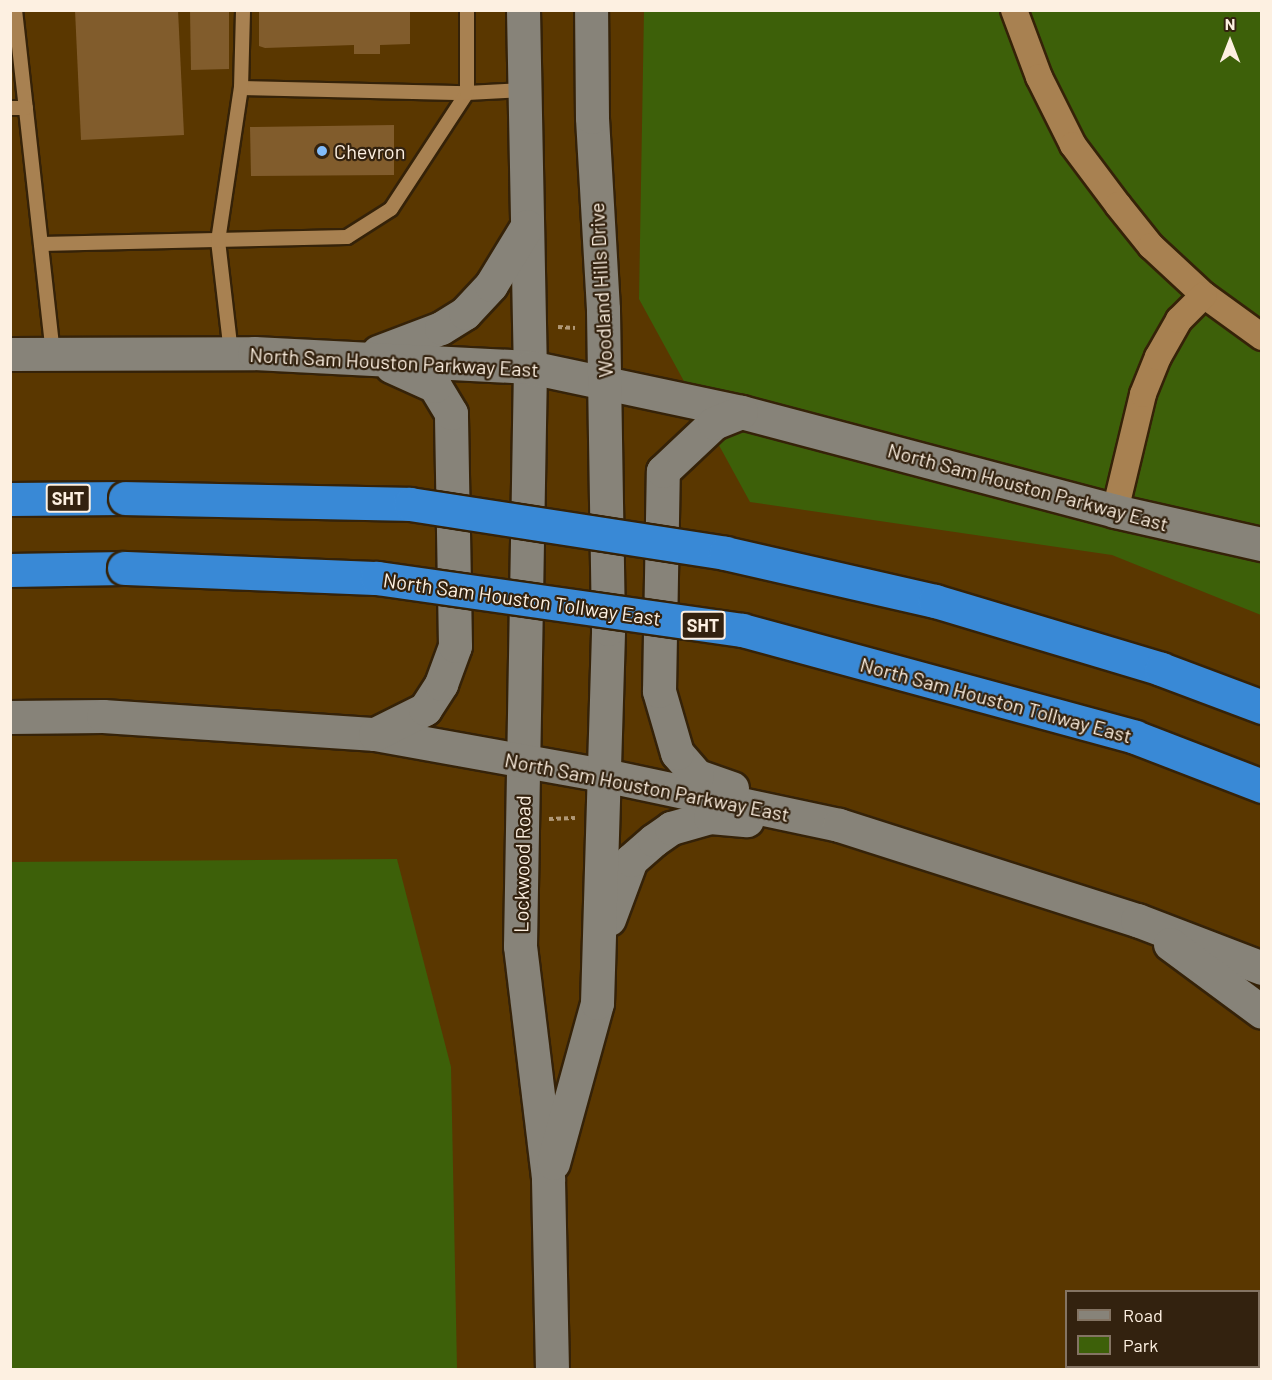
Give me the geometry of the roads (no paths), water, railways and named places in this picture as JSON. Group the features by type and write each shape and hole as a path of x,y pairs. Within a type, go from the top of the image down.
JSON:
{"highway":[{"name":"SHT","path":"10,499 125,498 410,504 725,553 935,601 1161,669 1262,707"},
{"name":"North Sam Houston Tollway East","path":"10,570 124,568 377,578 742,630 1135,737 1262,786"}],"main road":[{"path":"522,10 530,367"},
{"name":"Woodland Hills Drive","path":"591,10 592,117 605,383 607,570"},
{"path":"368,356 441,328 465,313 491,285 527,226"},
{"name":"North Sam Houston Parkway East","path":"10,354 231,353 368,356 530,367 741,412 1115,511 1262,544"},
{"path":"368,356 435,386 451,413 455,646 441,684 425,709 375,734"},
{"name":"Lockwood Road","path":"530,367 520,946 548,1179 552,1370"},
{"path":"741,412 714,423 663,471 659,691 677,753 697,776 839,825"},
{"name":"Lockwood Road","path":"548,1179 597,1003 607,570"},
{"name":"North Sam Houston Parkway East","path":"10,717 103,716 375,734 524,764 604,775 839,825 1137,920 1262,968"},
{"path":"599,946 631,860 671,828 710,818 839,825"},
{"path":"1137,920 1262,1012"}],"street":[{"path":"1014,10 1039,76 1073,145 1151,246 1204,295 1262,337"},
{"path":"1115,511 1143,394 1158,357 1179,320 1204,295"}],"lane":[{"path":"15,10 53,354"},
{"path":"231,353 218,241 241,88 243,10"},
{"path":"41,244 347,237 391,209 467,93 467,10"},
{"path":"241,88 467,93 524,90"},
{"path":"10,108 26,108"}],"place":[{"name":"Chevron","path":"322,151"}]}
